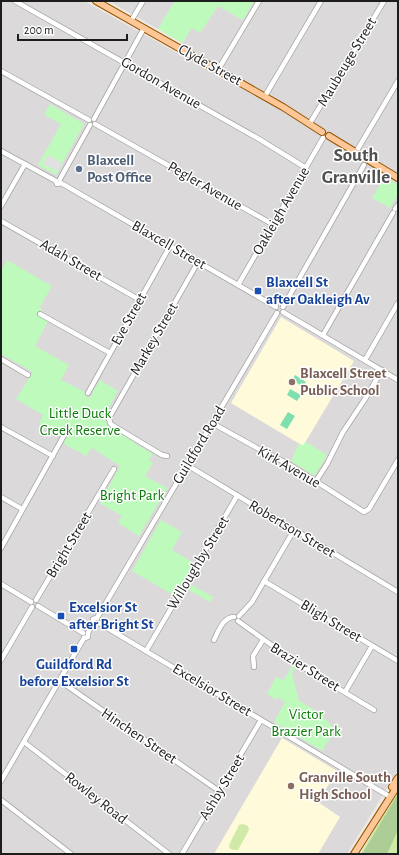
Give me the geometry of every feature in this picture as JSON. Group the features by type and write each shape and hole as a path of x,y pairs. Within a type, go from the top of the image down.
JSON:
{"main road":[{"name":"Clyde Street","path":"96,1 265,96 310,123 325,135 398,178"},
{"path":"374,822 377,813 398,778"},
{"path":"382,811 387,795 392,792 398,784"},
{"path":"354,854 398,784"}],"street":[{"name":"Gordon Avenue","path":"15,1 125,62 259,139 306,168"},
{"path":"131,21 143,1"},
{"path":"218,70 259,1"},
{"path":"265,96 321,1"},
{"name":"Maubeuge Street","path":"310,123 384,1"},
{"path":"59,181 144,28"},
{"name":"Pegler Avenue","path":"1,71 274,225"},
{"path":"356,152 398,81"},
{"name":"Oakleigh Avenue","path":"238,285 325,135"},
{"name":"Blaxcell Street","path":"1,151 59,181 238,285 276,310"},
{"path":"1,206 25,164"},
{"path":"364,165 283,309 281,314 276,310 280,305 283,309 323,335 398,380"},
{"path":"323,335 398,205"},
{"name":"Adah Street","path":"1,221 140,300"},
{"name":"Eve Street","path":"88,393 170,246"},
{"name":"Markey Street","path":"167,456 162,455 112,425 109,421 110,416 198,262"},
{"path":"365,360 398,303"},
{"name":"Guildford Road","path":"1,781 60,681 85,635 96,621 276,310"},
{"path":"40,314 110,353"},
{"path":"1,360 28,375"},
{"path":"316,481 325,468 343,432 366,399 382,370"},
{"name":"Kirk Avenue","path":"212,422 252,446 290,465 365,512 369,509 398,460"},
{"path":"1,427 53,456"},
{"path":"1,548 67,430"},
{"name":"Robertson Street","path":"187,465 398,592"},
{"name":"Bright Street","path":"36,600 114,469"},
{"name":"Willoughby Street","path":"146,651 237,496"},
{"path":"1,498 22,509"},
{"path":"214,640 229,617 237,618 251,604 294,530"},
{"name":"Bligh Street","path":"264,581 398,661"},
{"path":"1,584 31,602 30,605 32,607 1,660"},
{"path":"31,602 36,600 38,606 85,635"},
{"path":"32,607 35,608 38,606"},
{"name":"Brazier Street","path":"237,618 263,640 301,666 374,710"},
{"name":"Excelsior Street","path":"96,621 387,795"},
{"path":"254,667 253,656 263,640"},
{"path":"345,692 372,646"},
{"name":"Hinchen Street","path":"60,681 219,791"},
{"name":"Ashby Street","path":"182,854 261,720"},
{"name":"Rowley Road","path":"24,742 169,854"},
{"path":"1,800 71,854"}],"shaded area":[{"path":"1,1 84,1 177,53 192,27 200,32 218,6 243,20 253,1 398,1 398,770 347,854 1,854"},
{"path":"109,1 175,1 158,29"},
{"path":"48,155 62,163 57,171 43,164"},
{"name":"Blaxcell Street Public School","path":"281,317 354,361 303,446 231,403"},
{"name":"Granville South High School","path":"282,738 337,771 318,802 340,817 318,854 214,854"}],"green space":[{"path":"175,1 254,1 243,20 218,6 200,33 192,28 182,43 158,29"},
{"path":"50,104 84,124 56,175 38,165 61,124 44,115"},
{"path":"385,177 398,185 398,194 390,208 372,198"},
{"name":"Little Duck Creek Reserve","path":"7,260 52,286 40,307 48,321 35,346 69,365 61,380 83,391 86,397 89,398 92,396 93,391 100,380 118,391 108,411 106,422 115,431 134,441 134,443 153,454 149,460 153,463 145,476 167,488 139,536 118,523 122,516 100,503 120,466 92,448 86,456 66,445 59,435 39,424 43,415 16,399 33,372 1,354 1,271"},
{"path":"295,375 306,382 303,387 292,380"},
{"path":"290,389 301,395 297,401 287,395"},
{"path":"288,412 295,416 287,429 280,425"},
{"path":"306,442 327,455 316,474 313,475 291,461 299,443 303,446"},
{"path":"161,520 182,532 172,550 194,563 175,596 132,571"},
{"path":"190,584 213,597 210,602 187,589"},
{"name":"Victor Brazier Park","path":"293,664 296,666 292,673 299,701 320,713 335,730 322,751 274,722 285,702 278,697 276,700 267,694 276,677 284,680"},
{"path":"398,791 398,854 360,854"},
{"path":"398,794 398,830 387,854 362,854"},
{"path":"243,824 248,826 249,830 238,850 230,849 229,845 239,825"}],"place":[{"name":"Blaxcell Post Office","path":"79,169"},
{"name":"Blaxcell St after Oakleigh Av","path":"258,291"},
{"name":"Blaxcell Street Public School","path":"292,382"},
{"name":"Excelsior St after Bright St","path":"61,616"},
{"name":"Guildford Rd before Excelsior St","path":"74,649"},
{"name":"Granville South High School","path":"291,786"}],"district":[{"name":"South Granville","path":"356,166"}],"park label":[{"name":"Bright Park","path":"132,495"}]}
